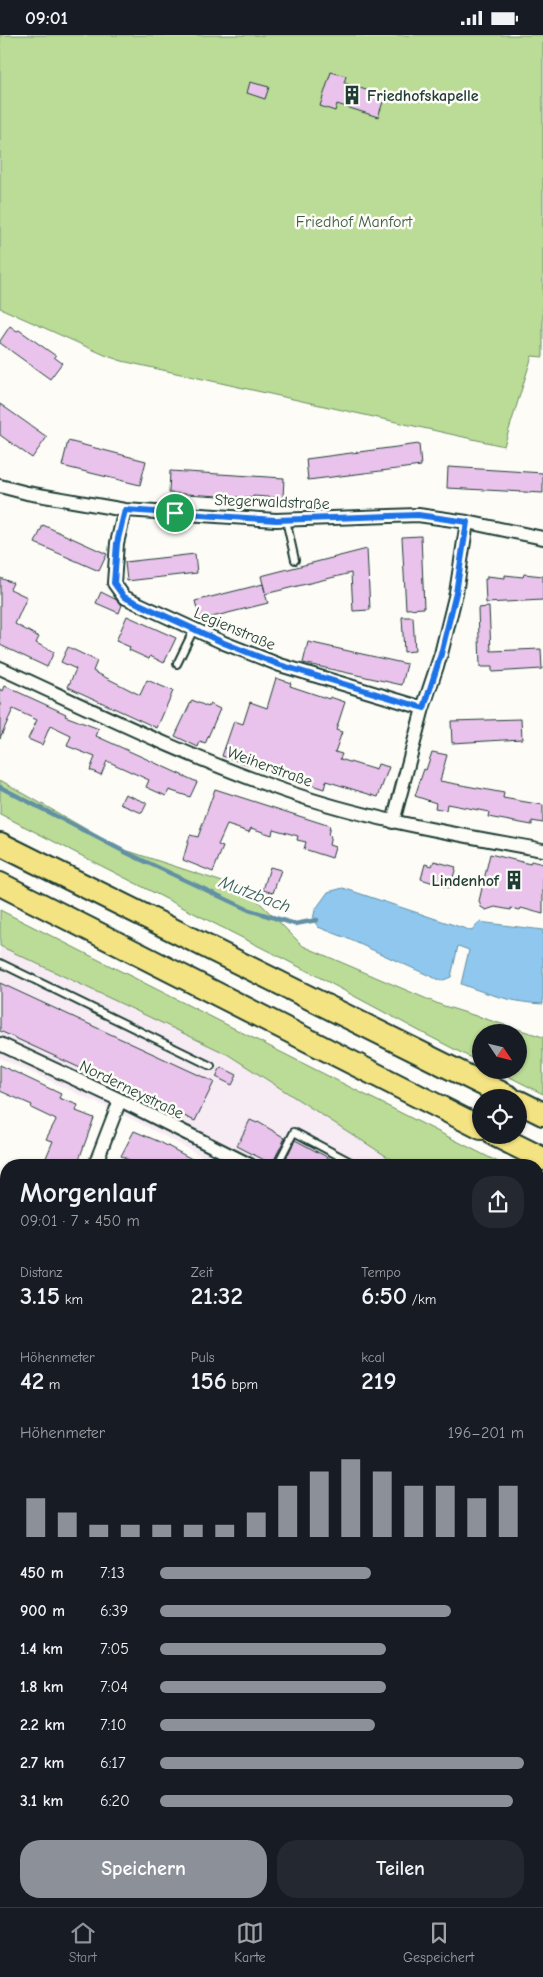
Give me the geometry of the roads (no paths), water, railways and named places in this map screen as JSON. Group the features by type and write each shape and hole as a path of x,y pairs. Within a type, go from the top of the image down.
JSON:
{"highway":[{"path":"0,844 493,1089"},
{"path":"0,884 472,1123"},
{"path":"527,1106 543,1115"},
{"path":"513,1144 543,1159"}],"street":[{"name":"Stegerwaldstraße","path":"0,486 27,493 125,510 286,520 418,515 467,522 543,538"},
{"name":"Legienstraße","path":"125,510 117,543 114,583 124,597 280,665 424,708"},
{"path":"393,822 424,708 441,654 456,593 467,522"},
{"name":"Weiherstraße","path":"0,668 169,746 286,791 393,822 543,850"},
{"name":"Norderneystraße","path":"0,1044 120,1100 238,1159"},
{"path":"97,1159 120,1100"}],"lane":[{"path":"286,520 295,560"},
{"path":"177,664 194,629"},
{"path":"0,963 211,1066"},
{"path":"280,1159 294,1132 345,1159"}],"water":[{"path":"343,888 472,931 479,922 543,930 543,1004 501,997 461,984 469,950 458,946 451,977 441,981 318,927 313,919 315,910 328,892"}],"waterway":[{"name":"Mutzbach","path":"0,787 127,853 249,910 295,924 317,920"}],"place":[{"name":"Friedhofskapelle","path":"352,95"},
{"name":"Lindenhof","path":"514,880"}],"park label":[{"name":"Friedhof Manfort","path":"354,221"}]}
